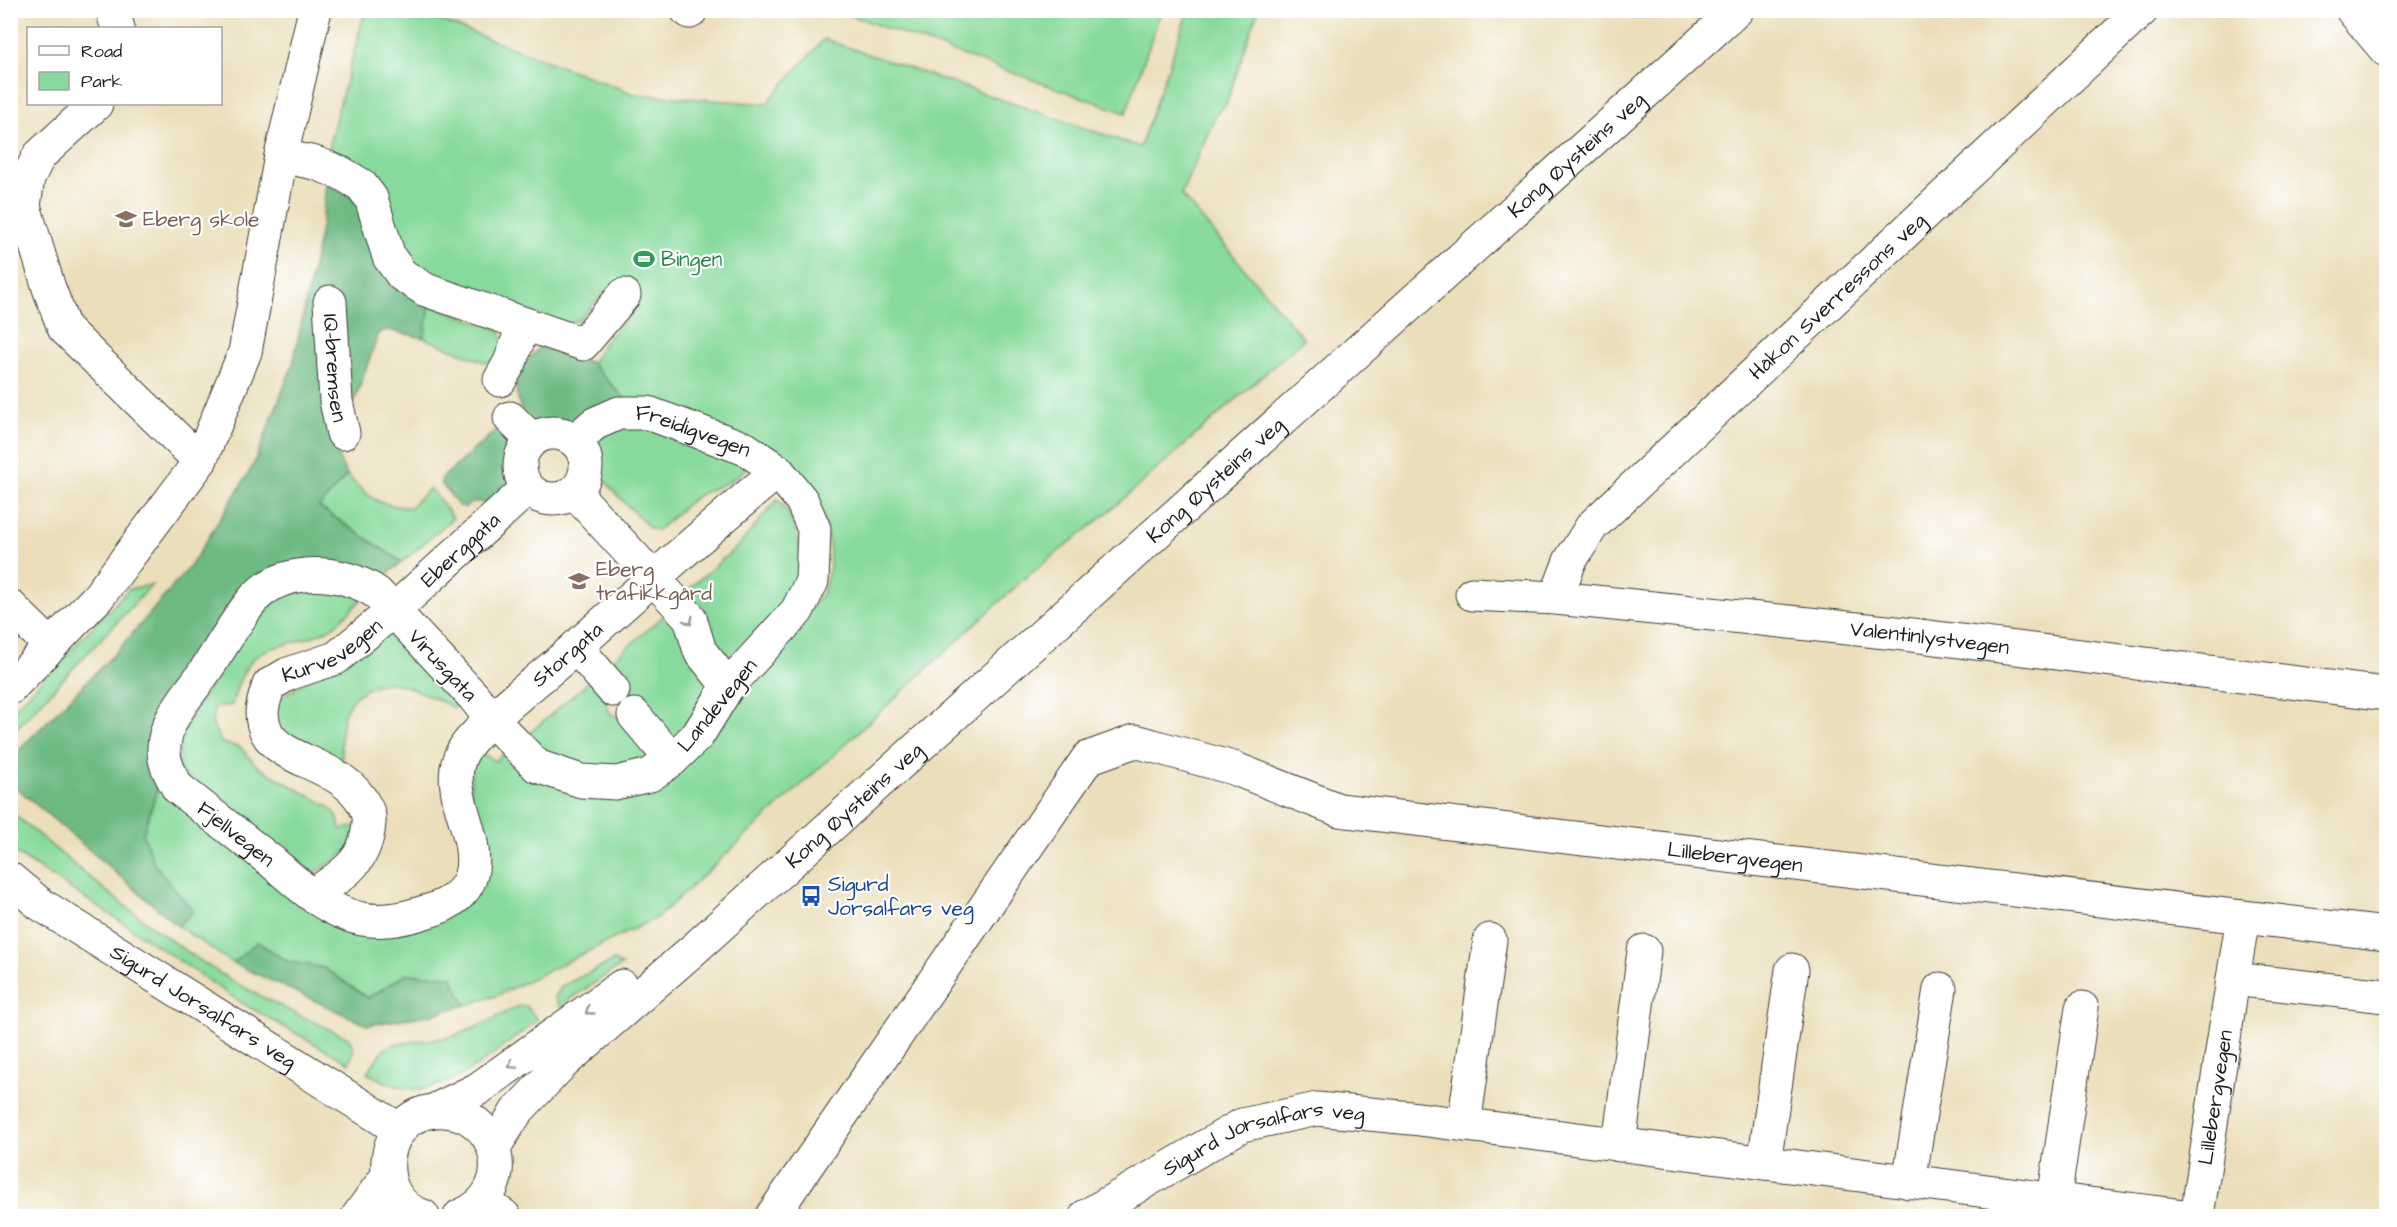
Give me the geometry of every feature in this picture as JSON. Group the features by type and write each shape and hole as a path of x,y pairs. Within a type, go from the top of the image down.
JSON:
{"street":[{"path":"112,10 118,27"},
{"path":"10,688 98,597 201,461 245,352 281,156 315,10"},
{"name":"Kong Øysteins veg","path":"494,1147 517,1111 563,1063 693,950 1737,10"},
{"name":"Håkon Sverressons veg","path":"1556,598 1569,561 1592,526 2142,10"},
{"path":"2352,10 2386,50"},
{"path":"95,105 39,156 28,178 24,206 64,328 201,461"},
{"path":"281,156 341,173 361,185 371,198 389,257 402,275 426,290 583,344 624,295"},
{"name":"IQ-bremsen","path":"330,302 336,402 343,434"},
{"path":"500,380 510,362 524,324"},
{"name":"Freidigvegen","path":"576,441 594,424 619,413 648,413 746,449 778,471"},
{"path":"521,429 540,435 558,433 576,441 586,457 587,467 585,477 574,492 555,500 545,499 528,488 520,468 525,448 521,429"},
{"name":"Storgata","path":"492,720 653,576 778,471"},
{"name":"Landevegen","path":"492,720 537,766 581,781 616,783 650,775 672,760 698,735 728,686 797,611 812,581 814,529 802,501 778,471"},
{"name":"Eberggata","path":"393,611 528,488"},
{"path":"574,492 690,618 700,651 728,686"},
{"name":"Fjellvegen","path":"393,611 378,593 364,584 338,576 302,574 271,585 253,600 177,711 170,726 164,748 166,765 178,788 326,906 361,919 397,921 441,908 464,890 472,870 470,837 455,783 457,761 471,741 492,720"},
{"name":"Valentinlystvegen","path":"1472,594 1556,598 1896,633 2386,694"},
{"path":"10,606 51,646"},
{"name":"Virusgata","path":"393,611 474,697 492,720"},
{"name":"Kurvevegen","path":"314,896 350,869 362,854 368,835 370,816 361,798 348,783 285,749 268,735 260,710 269,685 288,674 336,658 393,611"},
{"path":"576,647 613,690"},
{"path":"634,715 672,760"},
{"name":"Lillebergvegen","path":"772,1216 1088,758 1136,741 1233,768 1339,810 2386,934"},
{"name":"Sigurd Jorsalfars veg","path":"10,879 40,904 400,1130"},
{"name":"Lillebergvegen","path":"2197,1216 2243,917"},
{"path":"1490,940 1464,1125 2184,1216"},
{"name":"Kong Øysteins veg","path":"400,1130 415,1118 478,1089 634,977 693,950"},
{"path":"1619,1145 1644,951"},
{"path":"1764,1163 1792,970"},
{"path":"2233,979 2386,996"},
{"path":"1909,1182 1940,989"},
{"path":"2054,1200 2082,1008"},
{"name":"Sigurd Jorsalfars veg","path":"1086,1216 1124,1206 1242,1125 1317,1109 1464,1125"},
{"path":"433,1111 452,1112 470,1118 485,1131 494,1147 496,1176 483,1212"},
{"path":"400,1130 391,1144 387,1159 388,1175 393,1192 404,1206 423,1216"},
{"path":"358,1216 388,1175"}],"green space":[{"path":"1161,10 1126,113 838,11"},
{"path":"365,11 440,11 439,20 634,94 766,104 824,39 1140,147 1188,11 1258,11 1226,104 1216,115 1181,194 1304,339 1112,509 1024,579 658,917 498,995 466,1005 451,976 406,974 368,998 324,968 287,961 257,942 233,963 178,926 192,911 154,864 143,834 160,780 309,908 460,910 471,795 471,765 482,753 495,761 506,752 601,798 724,717 823,593 830,565 830,551 825,524 815,498 792,463 625,399 591,363 605,342 639,304 610,286 579,320 563,325 429,277 409,262 329,152 331,136"},
{"path":"326,184 356,198 430,305 424,338 388,330 379,332 343,434 338,457 347,475 319,507 402,562 380,580 256,584 160,780 143,834 154,864 193,911 178,926 11,783 11,758 121,647 192,564 253,466 293,364 322,223"},
{"path":"430,305 498,329 505,343 497,361 487,363 424,338"},
{"path":"540,347 564,352 591,363 625,399 575,425 559,420 539,424 524,418 517,396 517,379 524,364"},
{"path":"637,423 748,466 730,481 694,499 658,530 651,529 599,474 597,465 597,443 605,433"},
{"path":"502,425 515,446 513,481 488,505 477,502 466,507 459,506 441,483 442,478"},
{"path":"347,475 374,499 399,507 410,507 429,489 433,491 453,518 402,562 318,507"},
{"path":"778,499 788,512 797,535 802,560 800,583 727,671 684,599 692,586 739,545"},
{"path":"152,585 11,734 11,712 129,589"},
{"path":"326,586 362,599 329,629 265,651 255,657 246,667 232,705 214,707 212,724 222,743 240,747 258,767 328,806 337,815 340,829 358,827 356,844 319,871 300,871 179,770 180,730 260,611 275,598"},
{"path":"673,608 718,683 670,745 640,705 636,693 603,668"},
{"path":"389,628 460,703 454,708 420,692 392,683 369,687 358,694 344,714 341,739 343,767 277,730 273,702"},
{"path":"592,679 607,701 607,708 612,715 625,719 650,756 612,769 564,764 524,738"},
{"path":"10,811 116,899 171,941 258,995 348,1038 353,1050 349,1063 242,1003 11,850"},
{"path":"257,942 287,961 324,968 368,998 406,974 451,976 466,1005 430,1015 367,1025 233,963"},
{"path":"613,961 622,965 559,1006 555,997 562,986"},
{"path":"519,1006 526,1006 538,1020 481,1064 449,1081 432,1087 409,1089 390,1084 367,1073 383,1050 395,1044 450,1037 475,1028"}],"place":[{"name":"Eberg skole","path":"126,219"},
{"name":"Bingen","path":"644,259"},
{"name":"Eberg trafikkgård","path":"579,581"},
{"name":"Sigurd Jorsalfars veg","path":"811,896"}]}
